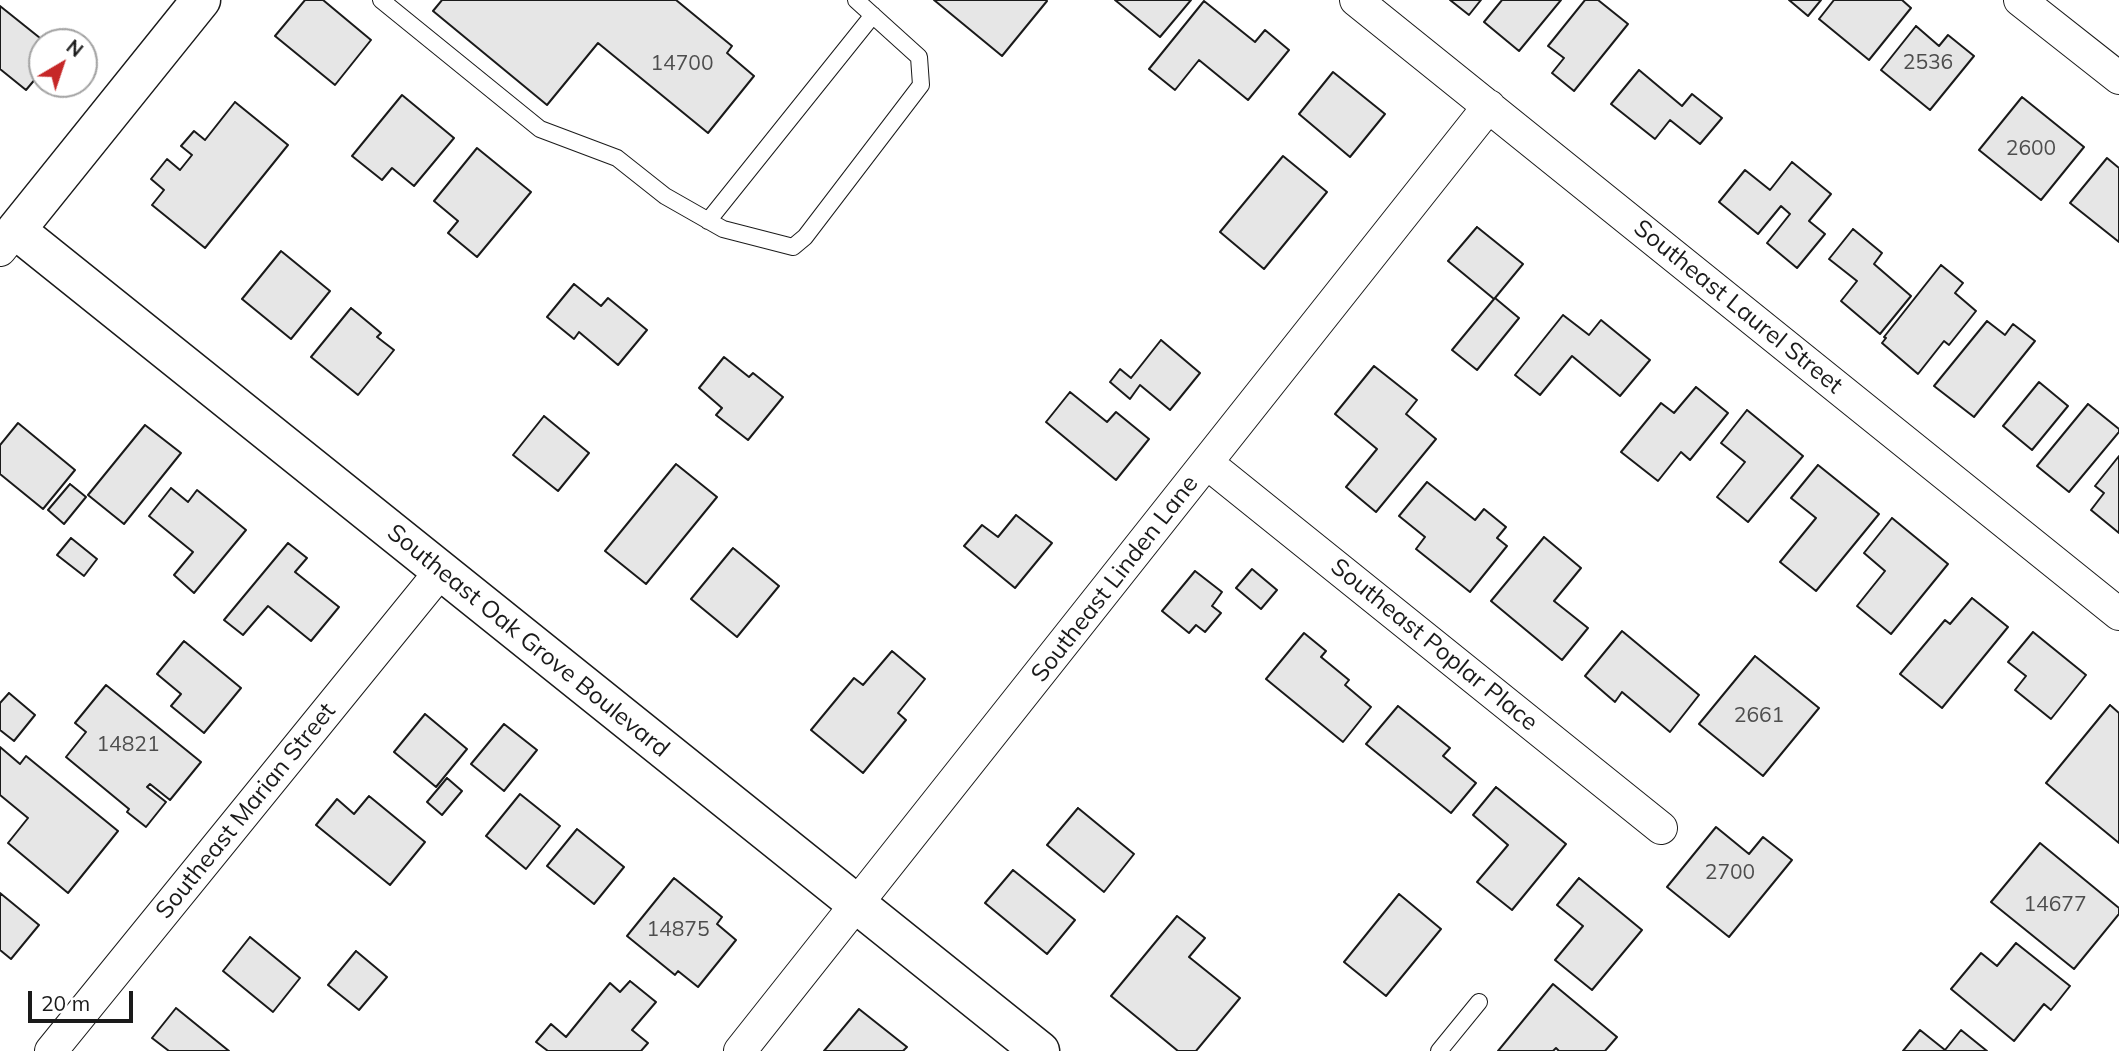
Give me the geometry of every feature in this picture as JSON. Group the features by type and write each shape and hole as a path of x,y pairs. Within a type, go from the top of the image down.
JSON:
{"street":[{"path":"8,240 201,0"},
{"name":"Southeast Laurel Street","path":"1356,0 2119,614"},
{"path":"2020,0 2119,78"},
{"name":"Southeast Linden Lane","path":"740,1051 1489,106"},
{"name":"Southeast Oak Grove Boulevard","path":"8,240 441,571 1040,1051"},
{"name":"Southeast Poplar Place","path":"1207,463 1661,828"},
{"name":"Southeast Marian Street","path":"51,1051 441,571"}],"lane":[{"path":"381,0 540,129 617,158 665,195 723,229 793,247 805,237 921,86 919,57 856,0"},
{"path":"708,221 873,15"},
{"path":"1439,1051 1479,1002"}],"building":[{"path":"305,0 323,0 371,40 335,85 275,36"},
{"path":"442,0 676,0 732,46 727,53 754,76 708,133 598,43 547,105 433,11"},
{"path":"934,0 1046,0 1047,1 1002,56"},
{"path":"1115,0 1191,0 1160,37"},
{"path":"1450,0 1481,0 1469,15"},
{"path":"1502,0 1561,0 1519,51 1484,22"},
{"path":"1585,0 1598,0 1628,24 1574,91 1552,73 1564,58 1548,46"},
{"path":"1789,0 1821,0 1808,16"},
{"path":"1834,0 1902,0 1911,8 1869,60 1819,19"},
{"path":"1204,1 1255,42 1265,30 1289,50 1248,100 1199,60 1175,90 1149,69"},
{"path":"0,6 28,28 28,88 26,90 0,69"},
{"path":"1916,26 1939,46 1948,35 1974,56 1930,110 1881,70"},
{"path":"1639,70 1682,106 1692,94 1722,118 1700,144 1670,120 1655,139 1611,104"},
{"path":"1333,72 1385,114 1350,157 1299,114"},
{"path":"402,95 454,138 414,186 392,168 382,180 352,156"},
{"path":"2022,97 2084,147 2041,200 1979,150"},
{"path":"235,102 288,145 205,248 152,205 164,190 151,179 167,159 180,170 192,155 181,146 194,131 205,140"},
{"path":"477,148 531,192 477,257 448,233 458,221 434,201"},
{"path":"1283,156 1327,192 1264,269 1220,232"},
{"path":"2107,158 2119,168 2119,242 2070,203"},
{"path":"1792,162 1831,194 1809,221 1825,234 1797,268 1767,243 1790,214 1781,206 1758,234 1719,202 1745,170 1770,190"},
{"path":"1477,227 1523,264 1495,298 1519,318 1477,370 1452,350 1494,299 1448,261"},
{"path":"1853,229 1882,253 1874,264 1911,296 1880,334 1841,301 1857,281 1829,259"},
{"path":"281,251 330,291 291,339 242,299"},
{"path":"1941,265 1963,283 1955,293 1976,311 1949,345 1944,341 1918,374 1882,343"},
{"path":"574,284 601,306 608,298 647,330 618,365 579,332 574,339 547,317"},
{"path":"351,308 381,333 377,337 394,350 358,395 311,357"},
{"path":"1563,315 1589,335 1601,320 1650,360 1620,396 1572,356 1540,395 1515,375"},
{"path":"1987,321 2005,335 2013,324 2035,341 1974,417 1934,386"},
{"path":"1161,340 1200,373 1170,410 1140,385 1130,399 1110,382 1120,369 1131,378"},
{"path":"724,357 749,377 753,373 783,397 748,440 716,415 722,408 699,388"},
{"path":"1374,366 1417,400 1406,414 1436,439 1376,512 1346,487 1377,449 1335,414"},
{"path":"2039,382 2068,406 2032,450 2003,426"},
{"path":"1696,387 1728,413 1690,460 1681,452 1658,481 1621,452 1661,403 1674,413"},
{"path":"1070,392 1107,422 1116,412 1149,439 1116,480 1046,422"},
{"path":"2088,404 2119,429 2119,432 2069,492 2037,466"},
{"path":"1747,410 1803,456 1748,522 1717,497 1745,462 1721,443"},
{"path":"544,416 589,453 558,491 513,455"},
{"path":"18,423 75,470 43,509 0,474 0,445"},
{"path":"145,425 181,453 124,524 88,495"},
{"path":"2119,456 2119,533 2091,510 2104,493 2095,486"},
{"path":"676,464 717,497 646,584 605,551"},
{"path":"1818,465 1879,514 1816,591 1780,562 1816,518 1791,498"},
{"path":"1427,482 1475,520 1484,509 1506,527 1497,538 1507,546 1470,592 1416,549 1425,537 1399,516"},
{"path":"70,484 86,497 64,524 48,510"},
{"path":"171,488 188,502 197,490 246,530 194,593 174,575 193,552 149,516"},
{"path":"1016,515 1052,543 1015,588 964,546 982,525 998,537"},
{"path":"1892,518 1948,564 1891,634 1857,606 1885,571 1864,553"},
{"path":"1544,537 1581,568 1554,601 1588,628 1562,660 1491,601"},
{"path":"71,538 97,559 84,576 57,555"},
{"path":"288,543 307,558 295,572 339,607 311,641 268,606 243,635 224,620"},
{"path":"733,548 779,586 737,637 691,599"},
{"path":"1252,569 1277,590 1261,609 1236,588"},
{"path":"1195,571 1222,592 1212,606 1221,613 1205,632 1196,625 1189,633 1162,611"},
{"path":"1972,598 2008,627 1942,708 1900,674 1945,620 1950,624"},
{"path":"1622,631 1699,695 1670,732 1622,692 1615,702 1585,676"},
{"path":"2033,632 2086,675 2051,719 2015,690 2026,676 2008,662"},
{"path":"1304,633 1326,651 1321,657 1349,680 1345,685 1371,707 1343,742 1266,679"},
{"path":"184,641 241,688 204,733 171,706 181,694 157,674"},
{"path":"892,651 925,679 898,713 906,720 863,773 811,730 854,678 863,685"},
{"path":"1755,656 1819,708 1763,776 1699,724"},
{"path":"106,685 201,762 170,800 150,784 147,787 166,802 146,827 127,812 129,809 66,757 86,732 75,723"},
{"path":"9,693 35,715 14,741 0,730 0,703"},
{"path":"2110,705 2119,713 2119,843 2046,783"},
{"path":"1398,706 1450,748 1443,756 1476,783 1451,813 1366,744"},
{"path":"425,714 467,749 436,787 394,752"},
{"path":"504,724 537,750 504,791 471,764"},
{"path":"0,747 20,764 26,756 118,831 68,893 8,843 28,818 0,795"},
{"path":"447,778 462,791 442,815 427,802"},
{"path":"1496,787 1566,844 1512,910 1477,882 1508,845 1473,815"},
{"path":"520,794 560,826 526,869 486,836"},
{"path":"369,796 425,842 390,885 316,825 337,799 354,814"},
{"path":"1078,808 1134,854 1104,892 1047,845"},
{"path":"1716,827 1749,854 1763,837 1792,860 1729,937 1667,887"},
{"path":"577,829 624,867 594,904 547,866"},
{"path":"2040,843 2119,908 2119,914 2074,969 1991,902"},
{"path":"1013,870 1075,920 1047,954 985,903"},
{"path":"674,878 722,917 717,924 736,940 698,987 678,971 675,975 627,936"},
{"path":"1579,878 1642,930 1592,990 1555,960 1583,926 1557,905"},
{"path":"0,893 39,925 11,959 0,950"},
{"path":"1399,894 1441,929 1386,996 1344,962"},
{"path":"1177,916 1205,938 1189,957 1240,998 1196,1051 1178,1051 1111,996"},
{"path":"250,937 300,978 273,1012 223,971"},
{"path":"2016,943 2070,986 2051,1010 2044,1004 2014,1041 1951,989 1981,953 1997,966"},
{"path":"356,951 387,977 359,1010 328,985"},
{"path":"630,981 656,1002 632,1030 648,1043 641,1051 548,1051 536,1042 551,1024 566,1037 610,983 620,992"},
{"path":"1553,984 1617,1037 1605,1051 1559,1051 1556,1048 1553,1051 1498,1051"},
{"path":"176,1008 229,1051 169,1051 152,1038"},
{"path":"859,1009 907,1047 903,1051 824,1051"},
{"path":"1920,1030 1945,1050 1961,1030 1987,1051 1903,1051"}]}
